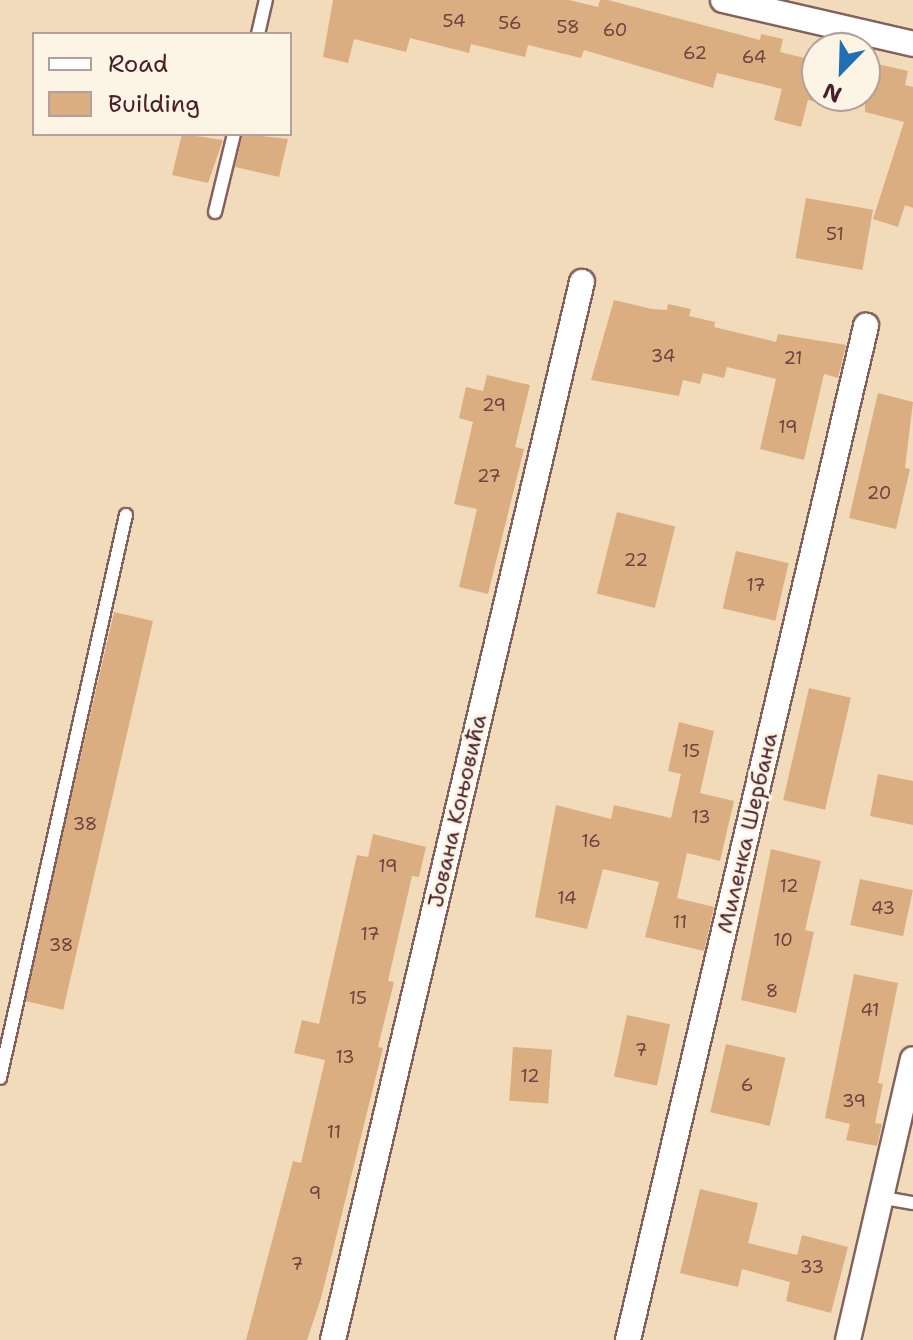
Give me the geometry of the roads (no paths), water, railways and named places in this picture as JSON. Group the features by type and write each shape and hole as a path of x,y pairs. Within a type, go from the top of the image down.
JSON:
{"street":[{"path":"723,0 913,44"},
{"name":"Јована Коњовића","path":"333,1340 582,282"},
{"name":"Миленка Шербана","path":"628,1340 866,326"},
{"path":"848,1340 884,1198 913,1059"}],"lane":[{"path":"258,32 266,0"},
{"path":"215,212 234,136"},
{"path":"0,1078 126,515"},
{"path":"884,1198 913,1203"}]}
